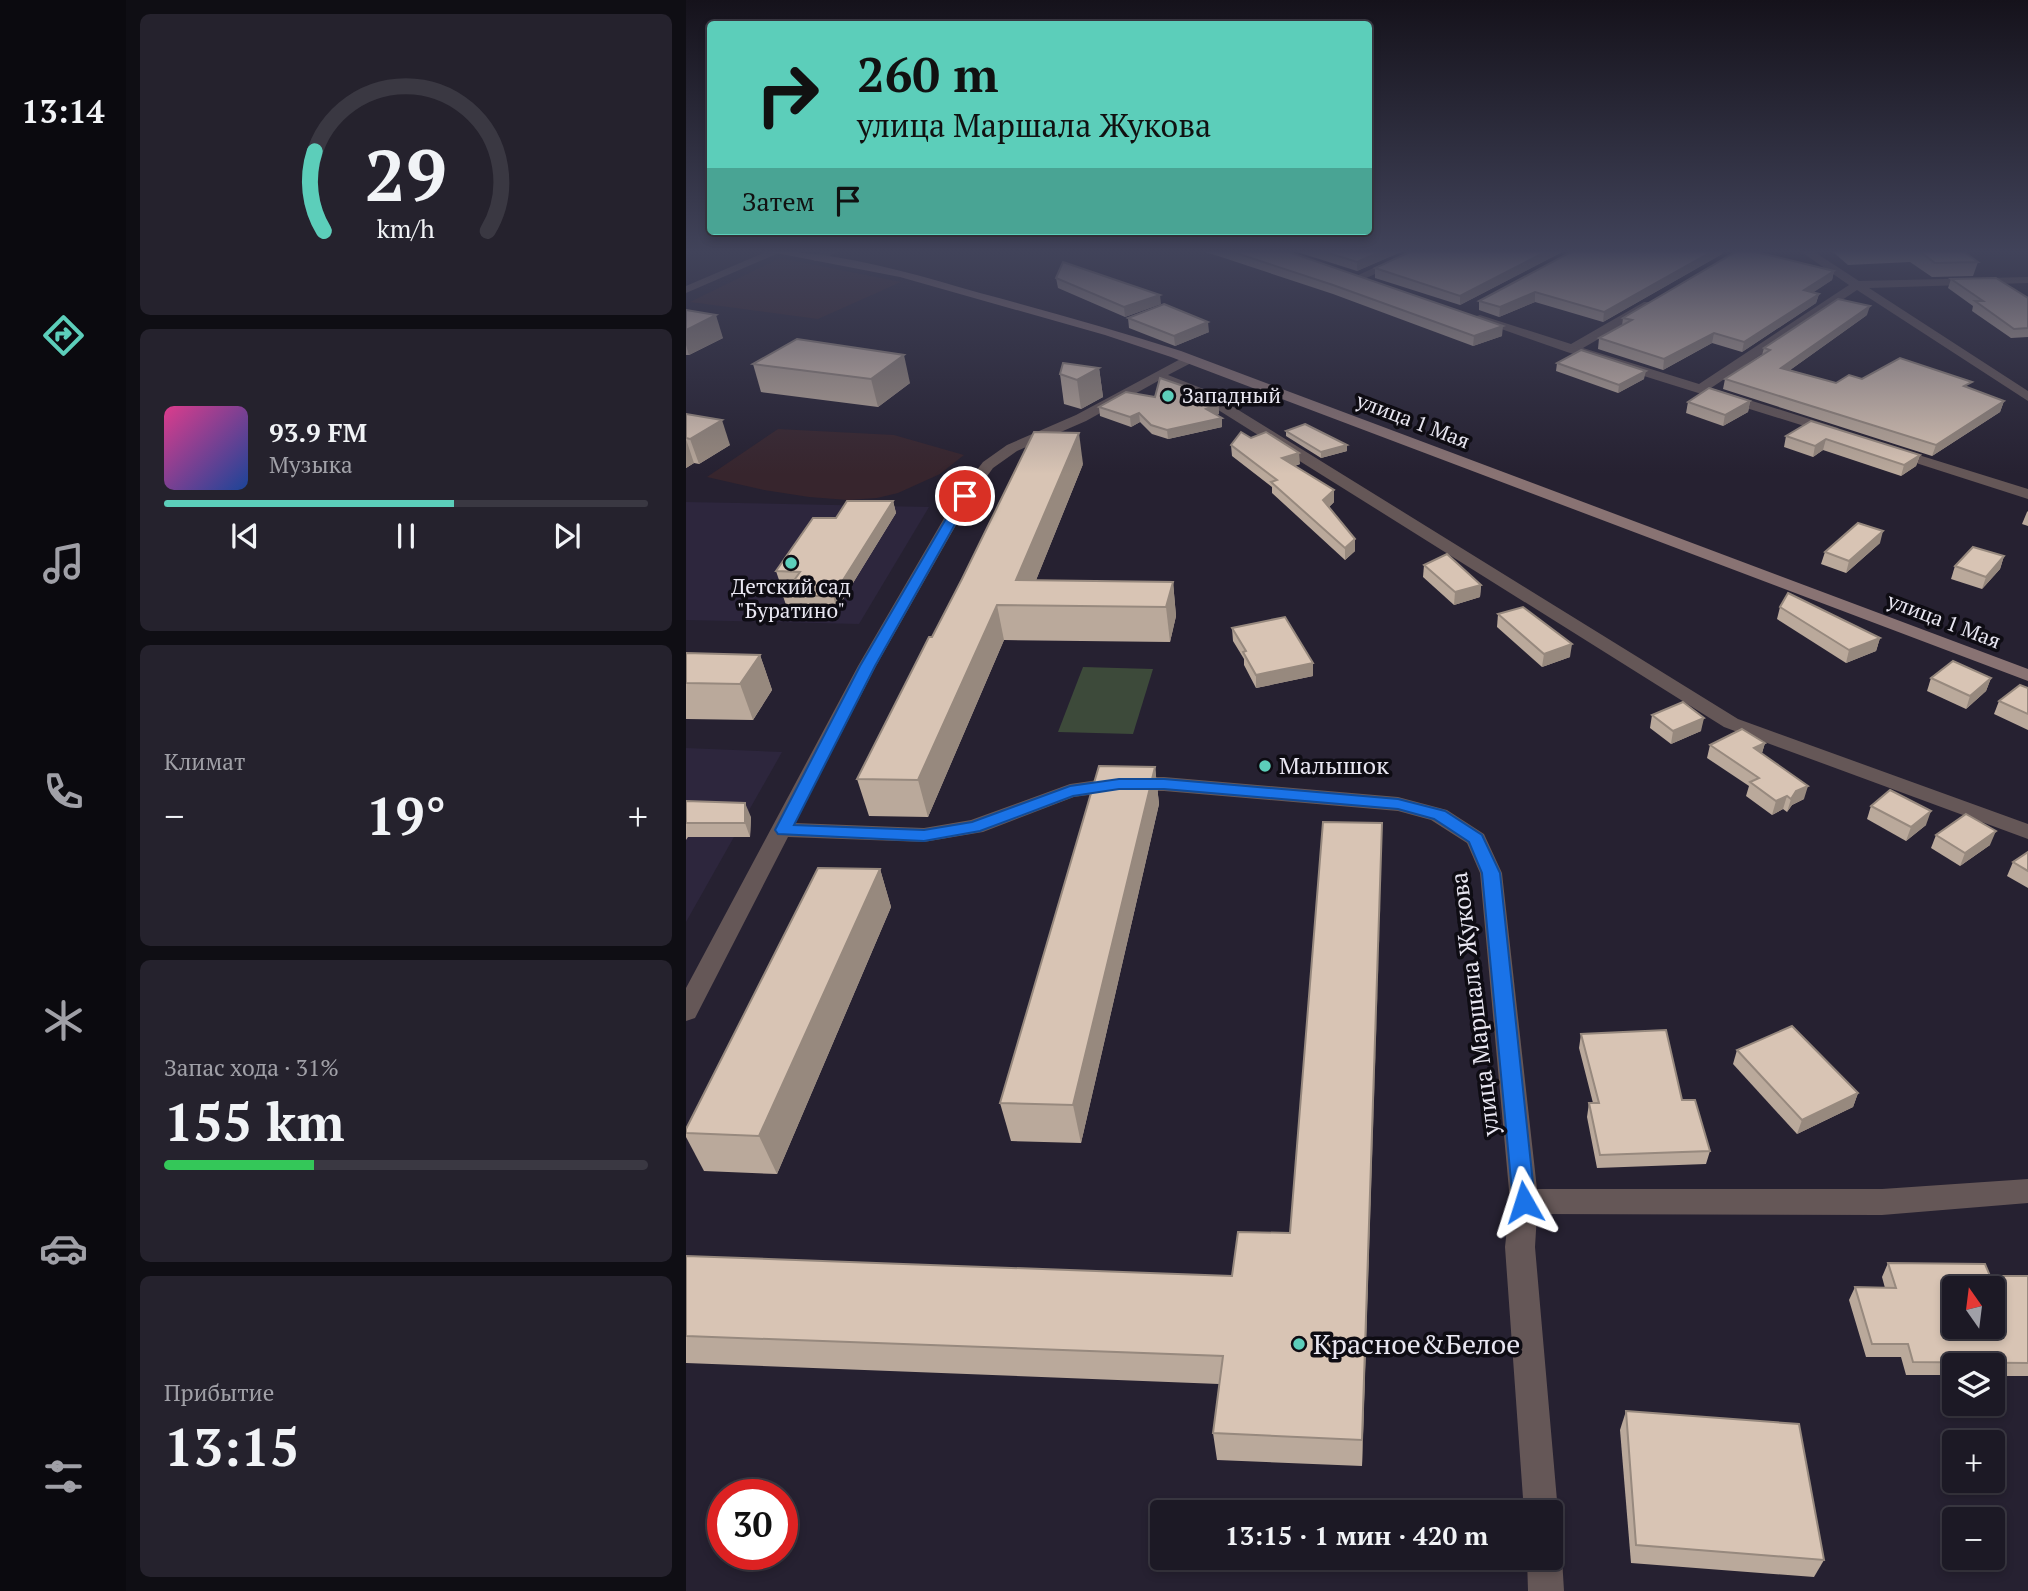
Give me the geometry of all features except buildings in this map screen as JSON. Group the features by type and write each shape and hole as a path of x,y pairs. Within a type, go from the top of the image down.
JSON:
{"main road":[{"name":"улица 1 Мая","path":"1083,325 1188,359 2028,674"}],"street":[{"path":"1497,325 1845,435"},
{"path":"1571,349 1613,325"},
{"path":"1701,389 1796,325"},
{"path":"1918,325 2028,397"},
{"path":"686,1011 867,666 965,496 988,465 1012,448 1081,418 1188,359"},
{"path":"1158,376 1200,393 1731,723 2028,832"},
{"path":"1884,447 2028,494"},
{"name":"улица Маршала Жукова","path":"783,830 924,835 975,827 1070,791 1119,784 1164,784 1398,804 1439,815 1476,839 1491,873 1524,1202 1520,1247 1540,1500"},
{"path":"1524,1202 1882,1202 2028,1191"},
{"path":"1545,1570 1546,1591"}],"shaded area":[{"path":"778,429 894,435 964,455 940,474 898,493 877,498 848,500 809,497 707,477"},
{"name":"Детский сад \"Буратино\"","path":"686,502 929,507 859,624 686,620"},
{"path":"686,748 782,752 686,922"}],"green space":[{"path":"1083,667 1153,669 1133,734 1058,732"}],"place":[{"name":"Западный","path":"1168,396"},
{"name":"Детский сад \"Буратино\"","path":"791,563"},
{"name":"Малышок","path":"1265,766"},
{"name":"Красное&Белое","path":"1299,1344"}],"route":[{"path":"965,496 867,666 783,830 924,835 975,827 1070,791 1119,784 1164,784 1398,804 1439,815 1476,839 1491,873 1524,1202"}]}
